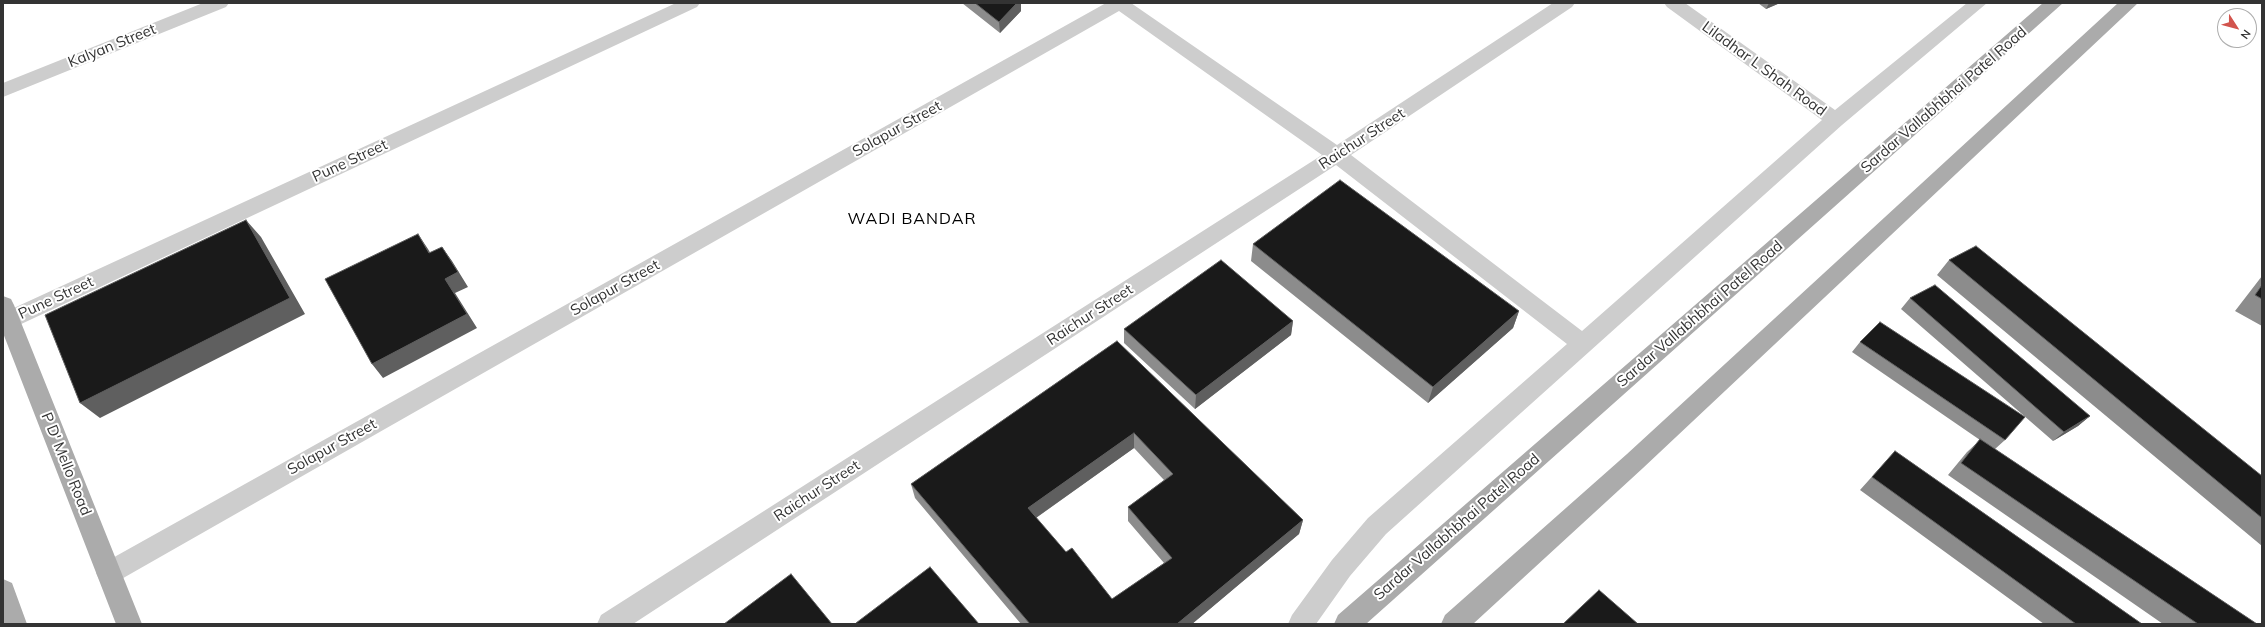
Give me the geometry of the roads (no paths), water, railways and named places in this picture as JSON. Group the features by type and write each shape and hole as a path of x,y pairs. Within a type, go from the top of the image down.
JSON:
{"main road":[{"name":"Sardar Vallabhbhai Patel Road","path":"1347,624 2054,3"},
{"path":"1454,624 1635,461 2129,3"},
{"name":"P D' Mello Road","path":"6,312 129,624"},
{"path":"3,591 14,624"}],"street":[{"name":"Kalyan Street","path":"3,90 220,3"},
{"name":"Pune Street","path":"6,312 691,3"},
{"path":"1120,3 1337,156 1582,343"},
{"name":"Solapur Street","path":"109,573 1120,3"},
{"name":"Raichur Street","path":"610,624 1337,156 1566,3"},
{"name":"Liladhar L Shah Road","path":"1673,3 1835,120"},
{"path":"1301,624 1341,568 1376,526 1835,120 1978,3"}],"district":[{"name":"WADI BANDAR","path":"912,219"}]}
